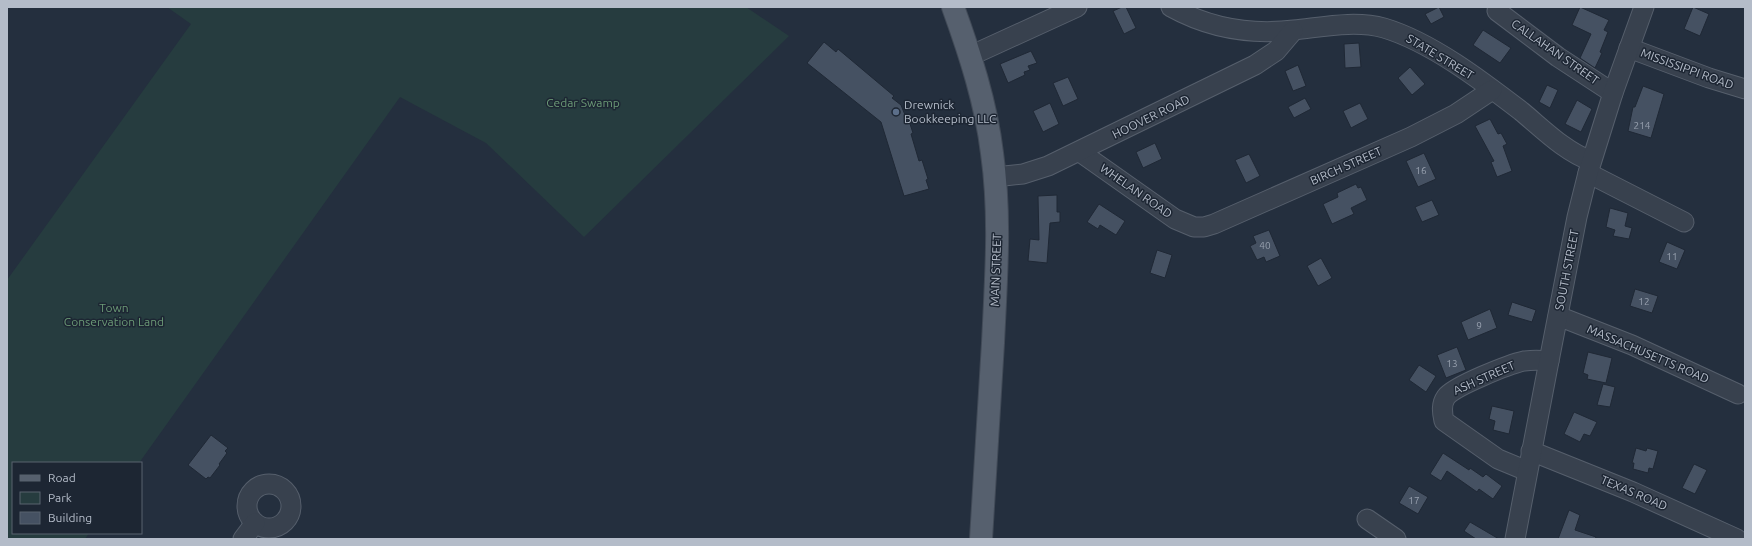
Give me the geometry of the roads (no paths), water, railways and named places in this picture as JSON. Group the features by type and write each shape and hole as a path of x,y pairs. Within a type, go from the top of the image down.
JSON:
{"main road":[{"name":"MAIN STREET","path":"953,7 970,56 988,128 995,177 998,219 997,272 981,539"}],"street":[{"path":"970,56 1077,7"},
{"name":"STATE STREET","path":"1171,7 1194,18 1233,29 1273,32 1348,25 1366,25 1383,28 1401,34 1438,54 1492,90 1590,167 1684,222"},
{"name":"SOUTH STREET","path":"1514,539 1548,361 1590,167 1613,93 1644,7"},
{"name":"CALLAHAN STREET","path":"1499,9 1558,57 1613,93"},
{"name":"HOOVER ROAD","path":"995,177 1035,172 1080,152 1255,66 1276,51 1293,31"},
{"name":"MISSISSIPPI ROAD","path":"1629,48 1709,78 1745,89"},
{"name":"BIRCH STREET","path":"1194,227 1204,227 1214,224 1411,137 1456,114 1492,90"},
{"name":"WHELAN ROAD","path":"1080,152 1174,219 1194,227"},
{"name":"MASSACHUSETTS ROAD","path":"1558,316 1632,345 1738,394"},
{"name":"ASH STREET","path":"1527,471 1498,459 1444,420 1443,404 1446,398 1456,388 1524,361 1548,361"},
{"name":"TEXAS ROAD","path":"1531,451 1633,492 1737,539"},
{"path":"1367,519 1396,539"},
{"path":"243,539 255,523"}],"place":[{"name":"Drewnick Bookkeeping LLC","path":"896,112"}],"park label":[{"name":"Cedar Swamp","path":"583,103"},
{"name":"Town Conservation Land","path":"114,315"}]}
